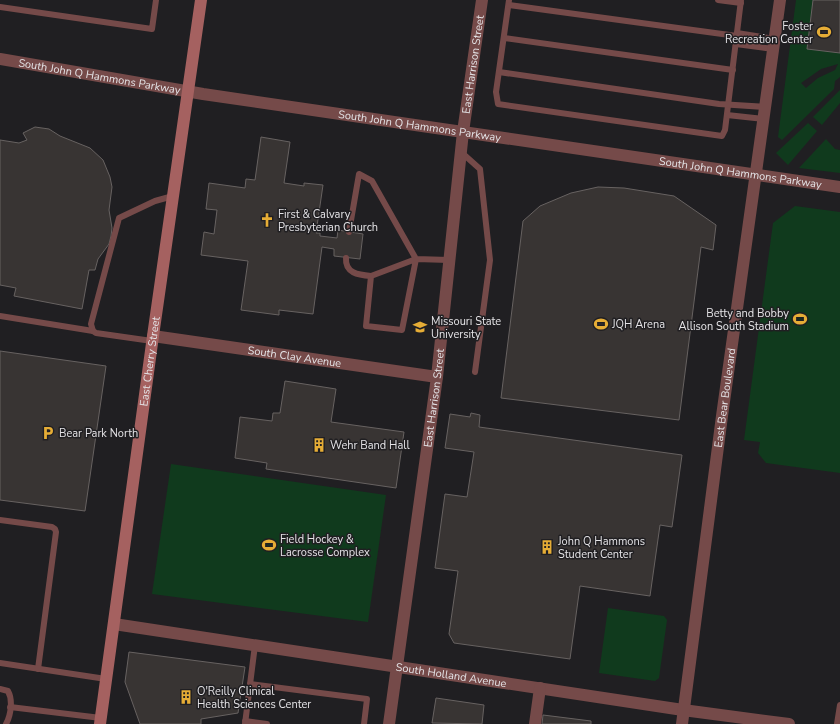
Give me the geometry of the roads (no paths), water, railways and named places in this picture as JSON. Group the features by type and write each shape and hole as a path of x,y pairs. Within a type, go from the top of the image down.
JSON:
{"street":[{"name":"East Cherry Street","path":"101,721 152,338 201,0"},
{"name":"East Harrison Street","path":"389,724 437,377 463,132 482,0"},
{"name":"East Bear Boulevard","path":"682,724 722,416 780,0"},
{"name":"South John Q Hammons Parkway","path":"0,59 188,91 756,176 840,187"},
{"name":"South Clay Avenue","path":"152,338 437,377"},
{"name":"South Holland Avenue","path":"114,624 684,710 789,724"},
{"path":"535,724 540,688"}],"lane":[{"path":"0,7 152,29 156,0"},
{"path":"718,0 741,2 737,35 733,70 725,130 722,136 498,104 496,92 509,2 737,35 774,44"},
{"path":"504,38 733,70"},
{"path":"736,44 774,44"},
{"path":"499,72 728,104 765,113"},
{"path":"727,115 765,113"},
{"path":"461,152 480,169 490,260 475,372"},
{"path":"349,232 359,174 372,182 416,259 402,330 366,326 370,276"},
{"path":"93,331 91,324 106,271 118,218 155,201 173,196"},
{"path":"346,258 350,271 356,274 370,276 416,259 449,260"},
{"path":"0,316 93,331 104,335 152,338"},
{"path":"0,520 52,528 55,529 56,532 38,669"},
{"path":"254,645 245,722 267,724"},
{"path":"0,663 106,680"},
{"path":"250,684 367,699 364,724"},
{"path":"0,688 8,691 11,696 9,719 6,724"},
{"path":"837,724 840,704"},
{"path":"10,707 101,721"}],"place":[{"name":"Foster Recreation Center","path":"824,32"},
{"name":"First & Calvary Presbyterian Church","path":"267,220"},
{"name":"Betty and Bobby Allison South Stadium","path":"800,319"},
{"name":"JQH Arena","path":"601,324"},
{"name":"Missouri State University","path":"420,327"},
{"name":"Bear Park North","path":"48,433"},
{"name":"Wehr Band Hall","path":"319,445"},
{"name":"Field Hockey & Lacrosse Complex","path":"269,545"},
{"name":"John Q Hammons Student Center","path":"547,547"},
{"name":"O'Reilly Clinical Health Sciences Center","path":"186,697"}]}
